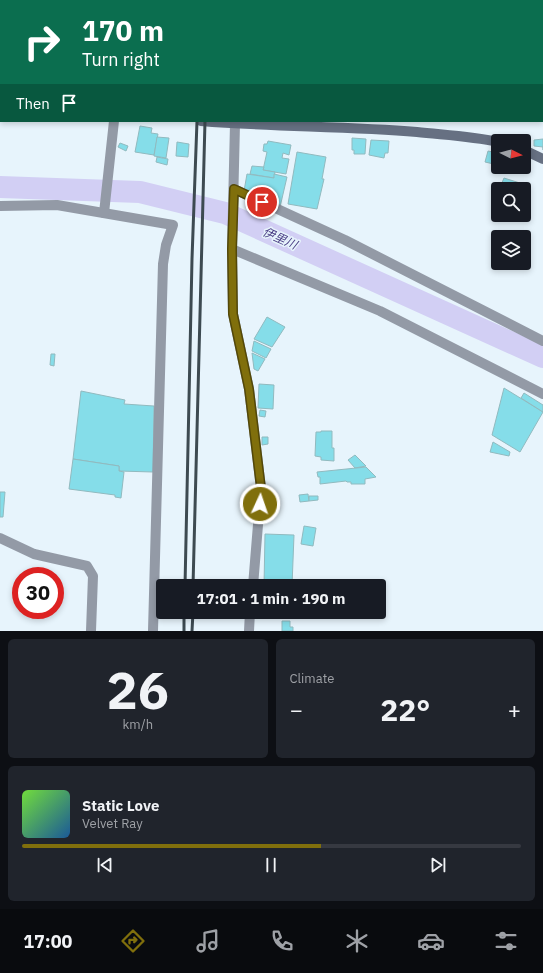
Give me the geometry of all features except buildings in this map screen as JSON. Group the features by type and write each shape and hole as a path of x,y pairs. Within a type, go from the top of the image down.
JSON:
{"main road":[{"path":"213,122 369,128 449,135 491,141"},
{"path":"531,153 543,159"}],"street":[{"path":"104,213 111,161 114,122"},
{"path":"236,124 232,249 233,314 249,389 261,488 253,579"},
{"path":"234,189 345,240 543,340"},
{"path":"0,206 57,205 173,225 166,245 163,264 153,631"},
{"path":"232,249 380,311 543,394"},
{"path":"0,538 34,554 87,566 93,576 91,631"},
{"path":"249,631 250,619"}],"waterway":[{"name":"伊里川","path":"0,187 140,192 225,213 543,357"}],"railway":[{"path":"185,579 192,259 197,122"},
{"path":"193,579 205,122"},
{"path":"184,619 184,631"},
{"path":"192,631 193,619"}],"route":[{"path":"260,504 261,488 249,389 233,314 232,249 234,189 262,202"}]}
